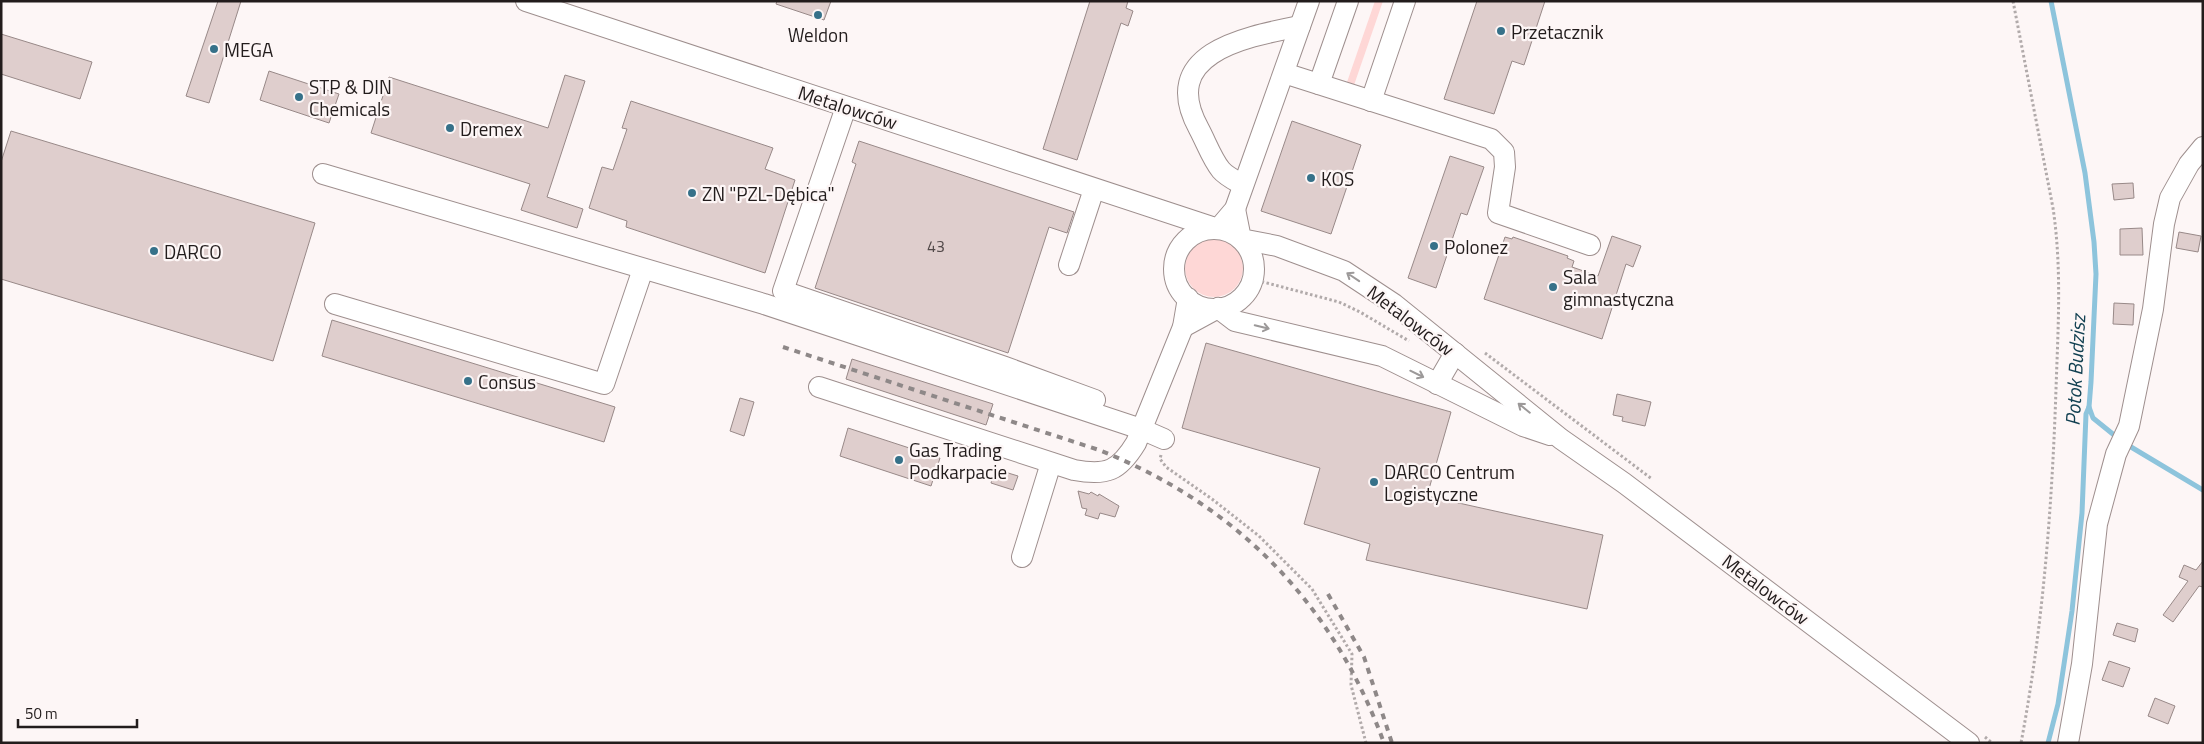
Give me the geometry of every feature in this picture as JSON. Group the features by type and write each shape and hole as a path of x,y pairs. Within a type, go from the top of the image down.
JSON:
{"street":[{"name":"Metalowców","path":"526,1 1169,214 1230,232 1241,239 1277,246 1344,271 1394,304 1561,439 1632,488 1969,743"},
{"path":"819,387 1074,470 1092,472 1119,467 1129,455 1183,327 1188,298 1179,287 1174,272 1176,258 1182,245 1193,235 1205,230 1218,229 1235,209 1309,1"},
{"path":"1319,84 1348,1"},
{"path":"1371,101 1405,1"},
{"path":"1243,185 1221,170 1193,120 1187,101 1188,83 1196,65 1217,50 1271,32 1300,26"},
{"path":"1284,73 1491,139 1504,152 1505,167 1498,213 1590,245"},
{"path":"846,107 782,291 1005,366 1143,424 1164,439"},
{"path":"2068,743 2082,664 2097,524 2116,454 2129,426 2153,309 2164,224 2170,198 2189,164 2203,147"},
{"path":"323,174 764,304 1143,424"},
{"path":"1069,265 1094,189"},
{"path":"1183,327 1218,308 1236,302 1250,287 1254,263 1249,249 1241,239 1235,209"},
{"path":"1169,214 1182,245"},
{"path":"335,304 604,384 644,269"},
{"name":"Metalowców","path":"1188,298 1194,303 1209,308 1218,308 1235,321 1382,356 1523,426 1561,439"},
{"path":"1437,384 1455,353"},
{"path":"1022,557 1051,463"}],"path":[{"path":"2012,1 2058,237 2060,287 2053,490 2030,694 2021,743"},
{"path":"1252,280 1339,302 1413,343"},
{"path":"1164,439 1160,459 1166,468 1212,499 1259,536 1312,589 1352,654 1351,685 1366,743"}],"shaded area":[{"path":"1375,1 1383,1 1353,88 1346,85"},
{"path":"1214,239 1225,241 1238,252 1243,268 1241,279 1230,292 1214,297 1203,295 1190,284 1185,268 1187,257 1198,244"}],"building":[{"name":"MEGA","path":"218,1 241,1 209,103 186,96"},
{"name":"Weldon","path":"777,1 831,1 824,20 776,4"},
{"path":"1090,1 1128,1 1126,8 1133,11 1128,26 1121,23 1077,160 1043,149"},
{"name":"Przetacznik","path":"1477,1 1545,1 1524,65 1512,61 1494,114 1444,99"},
{"path":"1,34 92,62 80,99 1,74"},
{"name":"STP & DIN Chemicals","path":"269,71 339,94 329,123 260,100"},
{"name":"Dremex","path":"565,75 585,81 547,197 583,209 577,228 521,210 530,184 371,133 389,77 548,128"},
{"name":"ZN \"PZL-Dębica\"","path":"631,101 773,148 765,169 795,180 765,273 626,227 627,221 589,208 602,167 613,170 627,129 622,128"},
{"name":"KOS","path":"1292,121 1361,145 1331,234 1261,211"},
{"name":"DARCO","path":"11,131 315,223 273,361 1,279 1,162"},
{"path":"859,141 1074,212 1067,233 1049,227 1008,353 815,288 856,164 852,162"},
{"name":"Polonez","path":"1450,156 1484,167 1467,215 1461,213 1436,288 1408,278"},
{"path":"2133,183 2134,198 2114,200 2112,184"},
{"path":"2142,228 2143,255 2120,255 2120,229"},
{"path":"2179,232 2201,236 2198,252 2176,248"},
{"name":"Sala gimnastyczna","path":"1612,236 1641,246 1633,267 1626,264 1602,339 1484,299 1505,237 1512,239 1513,237 1568,256 1567,258 1574,261 1572,267 1598,276"},
{"path":"2114,303 2134,304 2133,325 2113,324"},
{"name":"Consus","path":"332,320 615,407 604,442 322,356"},
{"name":"DARCO Centrum Logistyczne","path":"1206,343 1451,412 1427,496 1603,535 1587,609 1366,560 1370,544 1304,524 1320,468 1182,428"},
{"name":"Gas Trading Podkarpacie","path":"852,359 993,404 986,425 846,379"},
{"path":"1617,394 1651,402 1645,426 1622,421 1623,417 1613,415"},
{"path":"740,398 754,402 744,436 730,431"},
{"name":"Gas Trading Podkarpacie","path":"848,428 940,458 931,486 840,456"},
{"path":"995,469 1018,476 1013,490 991,483"},
{"path":"1078,491 1089,494 1091,492 1098,496 1099,494 1119,506 1115,517 1100,513 1098,519 1085,515 1087,509 1082,508"},
{"path":"2203,561 2203,587 2199,586 2173,622 2163,615 2188,581 2179,577 2184,565 2196,570"},
{"path":"2117,623 2138,629 2135,642 2113,635"},
{"path":"2109,661 2130,668 2123,687 2102,680"},
{"path":"2155,698 2175,706 2168,724 2148,716"}],"waterway":[{"name":"Potok Budzisz","path":"2048,743 2058,704 2072,611 2082,513 2086,414 2089,407 2091,382 2096,274 2085,173 2051,1"},
{"path":"2089,407 2093,418 2119,439"},
{"path":"2126,444 2203,490"}],"railway":[{"path":"783,347 1099,450 1149,473 1195,499 1236,530 1274,565 1308,603 1337,646 1363,692 1384,743"},
{"path":"1328,594 1364,657 1392,743"}],"place":[{"name":"Weldon","path":"818,15"},
{"name":"Przetacznik","path":"1501,31"},
{"name":"MEGA","path":"214,49"},
{"name":"STP & DIN Chemicals","path":"299,97"},
{"name":"Dremex","path":"450,128"},
{"name":"KOS","path":"1311,178"},
{"name":"ZN \"PZL-Dębica\"","path":"692,193"},
{"name":"Polonez","path":"1434,246"},
{"name":"DARCO","path":"154,251"},
{"name":"Sala gimnastyczna","path":"1553,287"},
{"name":"Consus","path":"468,381"},
{"name":"Gas Trading Podkarpacie","path":"899,460"},
{"name":"DARCO Centrum Logistyczne","path":"1374,482"}]}
